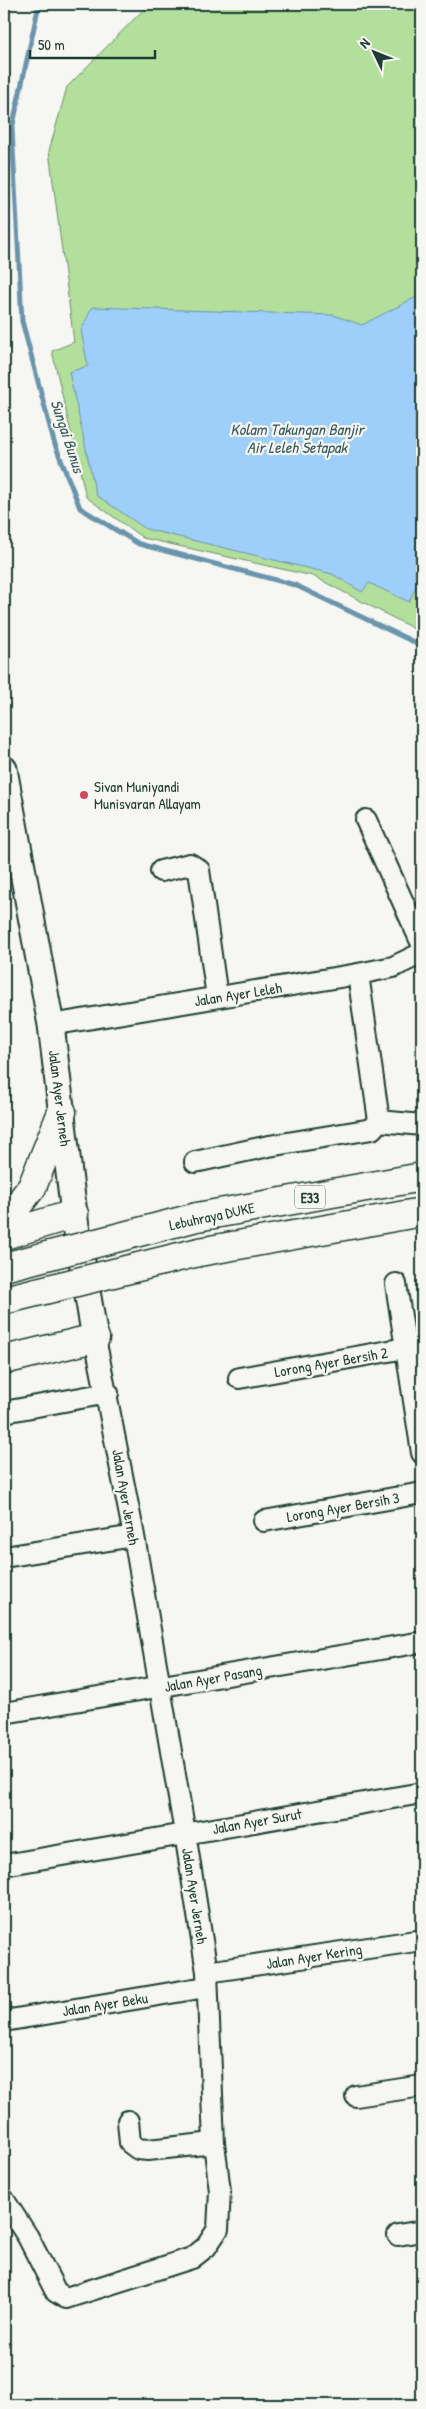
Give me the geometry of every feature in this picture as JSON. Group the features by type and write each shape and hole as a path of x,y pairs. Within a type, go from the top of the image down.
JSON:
{"highway":[{"path":"4,1223 32,1187 62,1112"},
{"name":"Lebuhraya DUKE","path":"4,1267 197,1217 422,1177"},
{"name":"E33","path":"4,1300 199,1252 422,1212"},
{"path":"4,1235 74,1214"},
{"path":"4,1360 95,1338"}],"main road":[{"name":"Jalan Ayer Jerneh","path":"4,769 51,1025 74,1214 95,1338"}],"street":[{"path":"366,820 422,944"},
{"path":"161,871 190,864 199,870 217,997"},
{"name":"Jalan Ayer Leleh","path":"51,1025 358,974 393,967 422,953"},
{"path":"195,1162 269,1146 372,1129 379,1121 358,974"},
{"path":"379,1121 422,1125"},
{"path":"396,1284 414,1347 422,1452"},
{"name":"Jalan Ayer Jerneh","path":"4,2200 28,2237 56,2292 66,2298 192,2258 206,2247 218,2229 220,2190 214,2144 206,1980 185,1833 134,1536 108,1393 95,1338"},
{"name":"Lorong Ayer Bersih 2","path":"240,1378 414,1347"},
{"path":"4,1412 108,1393"},
{"name":"Lorong Ayer Bersih 3","path":"264,1521 422,1493"},
{"path":"4,1557 134,1536"},
{"name":"Jalan Ayer Pasang","path":"4,1713 422,1642"},
{"name":"Jalan Ayer Surut","path":"4,1865 422,1793"},
{"name":"Jalan Ayer Kering","path":"206,1980 422,1940"},
{"name":"Jalan Ayer Beku","path":"4,2021 206,1980"},
{"path":"356,2096 422,2086"},
{"path":"128,2121 130,2143 138,2149 148,2150 214,2144"},
{"path":"398,2235 422,2231"}],"green space":[{"path":"149,4 422,4 422,633 313,576 143,538 86,497 52,351 74,342 49,151 67,87"}],"water":[{"name":"Kolam Takungan Banjir Air Leleh Setapak","path":"422,294 422,573 409,602 369,583 362,592 332,574 146,529 96,495 69,372 88,366 81,331 92,307 333,315 362,325"}],"waterway":[{"name":"Sungai Bunus","path":"39,4 12,129 22,321 54,442 80,508 139,544 295,585 422,646"}],"place":[{"name":"Sivan Muniyandi Munisvaran Allayam","path":"84,795"}]}
